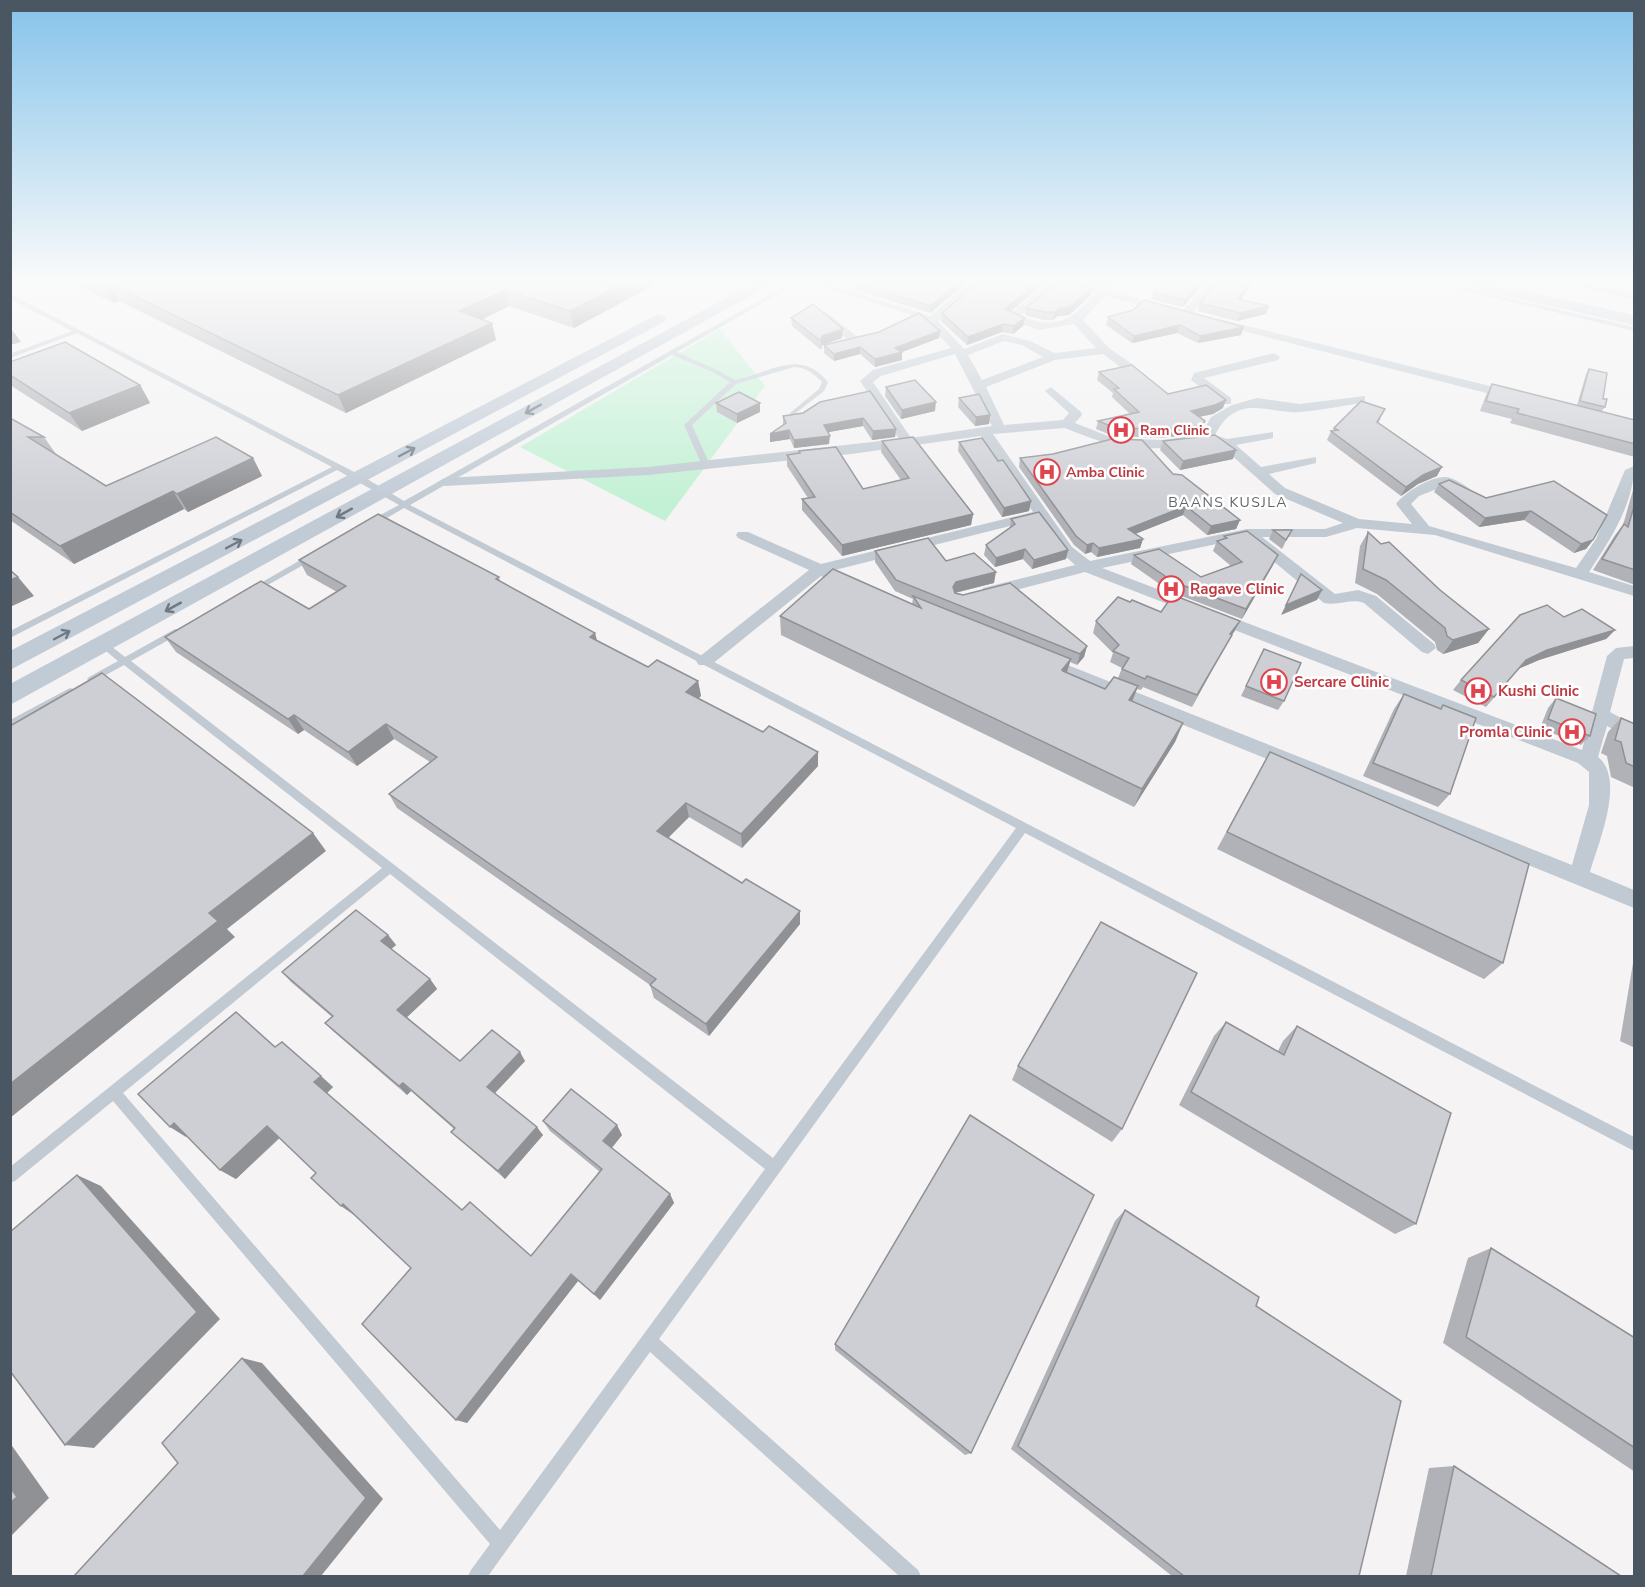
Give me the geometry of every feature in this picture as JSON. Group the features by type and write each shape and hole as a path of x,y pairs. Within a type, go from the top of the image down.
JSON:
{"street":[{"path":"10,662 593,355"},
{"path":"10,696 382,492 610,355"},
{"path":"908,442 866,381 878,373 947,355"},
{"path":"961,355 979,385 993,430 1042,514 1067,550 1088,568 1583,757 1598,768 1601,779 1600,798 1579,876"},
{"path":"1049,355 1053,357"},
{"path":"979,385 1053,357 1068,355"},
{"path":"1113,355 1128,367"},
{"path":"1350,355 1531,400"},
{"path":"1236,408 1197,380 1198,376 1274,357"},
{"path":"1051,391 1075,412 1076,415 1067,424"},
{"path":"1207,437 1216,420 1236,408 1261,401 1299,408 1361,399"},
{"path":"446,482 648,471 908,442 993,430 1067,424 1108,441 1161,444 1207,437 1226,442 1268,435"},
{"path":"1142,442 1156,456"},
{"path":"1226,442 1280,491 1356,523 1424,529 1581,573 1635,591"},
{"path":"1259,472 1311,460"},
{"path":"1581,573 1604,539 1632,470"},
{"path":"1424,529 1403,504 1414,493 1445,481 1481,501"},
{"path":"705,661 820,569 1042,514"},
{"path":"973,596 1247,532 1326,533 1356,523"},
{"path":"1247,532 1330,599 1342,600 1357,595 1369,599 1428,648"},
{"path":"743,534 870,591"},
{"path":"1583,757 1590,754 1616,657 1622,652 1635,652"},
{"path":"1023,653 1635,899"},
{"path":"1600,714 1635,733"}],"lane":[{"path":"124,355 405,505 1635,1144"},
{"path":"363,528 668,355"},
{"path":"680,355 716,370 734,382"},
{"path":"705,465 688,425 734,382 745,381 785,366 802,365 820,373 825,382 822,390 792,414"},
{"path":"10,635 337,467"},
{"path":"249,591 322,551"},
{"path":"10,725 187,626"},
{"path":"104,645 775,1168"},
{"path":"477,1576 1023,827"},
{"path":"10,1176 390,868"},
{"path":"114,1092 501,1544"},
{"path":"649,1340 912,1576"}],"green space":[{"path":"676,355 741,355 765,386 665,521 520,447"}],"building":[{"path":"29,355 88,355 140,385 69,413 10,375 10,362"},
{"path":"256,355 423,355 338,395"},
{"path":"870,355 890,355 875,359"},
{"path":"1132,365 1168,394 1206,385 1226,400 1191,411 1205,421 1202,425 1163,429 1116,428 1098,421 1139,412 1114,389 1119,388 1099,372"},
{"path":"1589,369 1607,373 1603,399 1607,399 1605,407 1580,401"},
{"path":"915,380 936,402 902,410 886,387"},
{"path":"1492,384 1635,420 1635,444 1517,413 1519,409 1486,401"},
{"path":"870,391 896,429 873,431 863,418 824,425 830,436 794,440 789,430 770,434 786,423 783,416 803,413 820,402"},
{"path":"739,392 760,403 737,414 716,403"},
{"path":"979,394 990,415 976,417 959,398"},
{"path":"1361,401 1385,409 1377,422 1442,467 1423,475 1406,487 1331,431 1338,430 1334,428"},
{"path":"10,418 44,437 28,437 106,486 216,437 253,458 177,494 173,491 60,546 10,512"},
{"path":"1215,435 1236,450 1183,461 1163,441"},
{"path":"913,437 973,514 842,545 802,499 815,497 787,455 800,453 799,451 836,447 863,489 909,478 882,441"},
{"path":"982,438 998,461 1003,460 1031,501 1004,508 959,442"},
{"path":"1112,439 1142,440 1173,474 1182,475 1240,520 1211,526 1186,506 1128,529 1143,539 1099,548 1093,543 1087,545 1076,536 1020,458 1053,454"},
{"path":"1449,480 1486,498 1554,481 1607,515 1593,540 1581,544 1531,511 1485,518 1439,484"},
{"path":"1635,503 1635,570 1602,559 1624,524 1628,527"},
{"path":"1039,512 1068,550 1034,560 1025,549 996,558 986,545 1015,524 1011,519"},
{"path":"378,514 499,577 496,579 595,633 590,637 648,667 657,660 698,681 686,692 763,732 769,726 818,752 741,834 686,803 657,831 742,883 746,879 800,911 706,1024 650,985 656,979 389,794 437,757 386,724 348,752 294,715 288,719 165,637 261,581 309,609 346,586 299,560"},
{"path":"1273,530 1292,530 1286,540"},
{"path":"1247,531 1278,555 1246,609 1174,582 1134,555 1159,549 1201,577 1242,562 1217,541 1227,538 1224,536"},
{"path":"1368,532 1381,544 1389,542 1440,590 1489,629 1453,640 1447,636 1445,628 1386,580 1363,569"},
{"path":"928,538 946,561 974,553 996,572 956,582 953,587 955,593 963,595 1010,583 1087,646 1080,654 896,580 875,551"},
{"path":"833,569 921,608 913,596 1071,659 1063,671 1105,689 1114,677 1138,686 1129,700 1183,723 1142,789 780,616"},
{"path":"10,570 18,577 10,580"},
{"path":"1301,574 1322,590 1286,605"},
{"path":"1173,595 1240,621 1230,634 1232,635 1197,695 1147,676 1145,679 1122,669 1129,658 1113,651 1119,645 1096,621 1118,597 1161,612"},
{"path":"1547,605 1564,617 1582,609 1615,630 1547,650 1526,660 1494,697 1461,680 1520,615"},
{"path":"1264,649 1301,663 1284,701 1246,686"},
{"path":"102,673 313,833 209,913 218,921 10,1084 10,726"},
{"path":"1404,694 1441,709 1443,705 1476,718 1450,794 1373,763"},
{"path":"1556,698 1596,714 1590,736 1548,719"},
{"path":"1621,718 1635,724 1635,767 1626,763 1621,742 1615,740"},
{"path":"1270,752 1529,864 1503,963 1227,832"},
{"path":"356,910 388,935 381,941 430,979 397,1010 460,1061 492,1030 520,1052 487,1087 537,1127 498,1171 451,1132 455,1128 403,1083 399,1086 325,1023 333,1016 282,972"},
{"path":"1101,922 1197,973 1122,1129 1018,1066"},
{"path":"236,1012 275,1047 282,1042 321,1076 314,1082 462,1210 470,1202 531,1256 602,1169 543,1121 571,1089 617,1125 603,1141 670,1194 594,1294 571,1274 456,1420 362,1324 411,1268 343,1204 341,1206 311,1178 316,1173 267,1126 220,1170 174,1123 170,1127 138,1094"},
{"path":"1226,1022 1284,1055 1297,1026 1451,1113 1416,1224 1191,1092"},
{"path":"970,1115 1094,1195 971,1453 835,1344"},
{"path":"77,1175 197,1312 65,1445 10,1371 10,1232"},
{"path":"1125,1210 1259,1297 1256,1306 1401,1401 1359,1576 1184,1576 1018,1446"},
{"path":"1491,1248 1635,1338 1635,1448 1466,1337"},
{"path":"242,1358 366,1498 303,1576 74,1576 178,1463 162,1443"},
{"path":"1454,1466 1621,1576 1431,1576"},
{"path":"10,1487 17,1497 10,1503"}],"place":[{"name":"Ram Clinic","path":"1121,430"},
{"name":"Amba Clinic","path":"1047,472"},
{"name":"Ragave Clinic","path":"1171,589"},
{"name":"Sercare Clinic","path":"1274,682"},
{"name":"Kushi Clinic","path":"1478,691"},
{"name":"Promla Clinic","path":"1572,732"}],"district":[{"name":"BAANS KUSJLA","path":"1228,502"}]}
